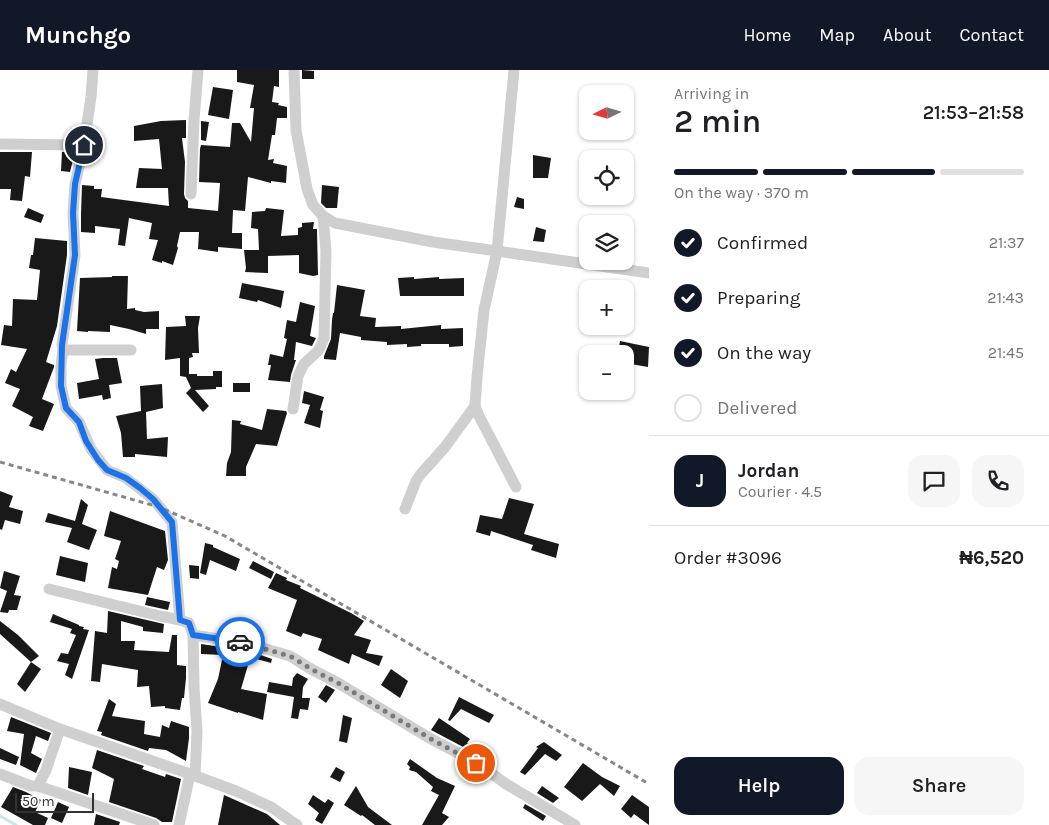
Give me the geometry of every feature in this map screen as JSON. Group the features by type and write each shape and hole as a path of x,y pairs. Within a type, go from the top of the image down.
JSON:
{"street":[{"path":"94,70 84,145 75,184 73,213 75,255 62,345 61,386 66,408 79,422 91,450 107,470 126,478 140,488 153,499 172,522 180,620"},
{"path":"191,194 198,70"},
{"path":"294,70 296,130 307,189 313,205 323,216 335,224 433,242 649,274"},
{"path":"514,70 497,251 484,310 476,377 475,406 516,487"},
{"path":"0,144 84,145"},
{"path":"293,409 298,376 304,364 319,350 324,338 326,251 323,216"},
{"path":"63,350 131,350"},
{"path":"406,509 420,475 445,447 475,406"},
{"path":"49,589 189,623 193,635 197,732 193,775 179,825"},
{"path":"193,635 246,643 290,656 431,739 464,756 506,784 575,825"},
{"path":"0,704 60,729 236,791 272,807 297,825"},
{"path":"38,786 46,770 60,729"},
{"path":"0,774 31,786 38,786 154,825"}],"building":[{"path":"237,70 279,70 279,87 274,86 272,102 287,107 287,118 277,118 275,135 272,135 268,160 274,159 273,163 287,166 286,183 271,181 271,183 248,177 245,211 233,210 232,233 242,233 242,249 218,247 218,252 198,249 199,232 180,232 173,265 152,260 158,240 149,239 152,223 129,218 125,246 118,245 120,229 95,226 95,233 81,232 82,185 94,186 94,189 102,189 101,197 169,206 168,188 136,188 139,168 162,169 159,139 134,141 134,126 161,121 186,120 186,138 182,138 185,162 184,194 188,201 188,208 218,211 220,183 199,182 200,149 201,145 230,147 232,123 240,123 251,142 254,108 250,108 254,85 237,82"},
{"path":"302,70 314,71 314,79 302,79"},
{"path":"213,87 233,90 229,119 208,115"},
{"path":"201,121 209,122 206,141 201,140"},
{"path":"0,152 32,152 30,177 25,176 22,201 10,200 11,189 0,189"},
{"path":"62,152 75,152 70,172 61,171"},
{"path":"533,155 551,158 548,178 533,178"},
{"path":"322,185 339,187 337,208 326,208 321,203"},
{"path":"517,197 524,199 524,209 514,207"},
{"path":"28,208 44,215 41,223 24,217"},
{"path":"266,208 284,210 281,236 298,235 298,228 302,227 302,223 314,222 313,229 317,229 318,275 313,276 299,273 299,255 268,256 268,273 245,272 244,250 259,250 258,229 251,228 252,212 265,211"},
{"path":"536,227 546,230 544,242 533,241"},
{"path":"35,238 67,241 67,255 57,326 46,362 54,365 54,367 42,399 54,404 43,431 29,426 33,417 12,406 20,389 5,383 11,369 16,372 27,349 1,345 4,325 12,326 13,299 37,300 40,270 29,268"},
{"path":"128,276 127,309 135,308 135,310 144,312 159,311 159,329 146,329 146,334 110,325 110,332 77,331 80,278"},
{"path":"414,277 414,279 464,278 464,296 400,296 398,278"},
{"path":"242,283 284,291 281,308 258,300 257,302 239,298"},
{"path":"337,285 365,290 360,316 376,318 375,327 401,326 401,329 441,325 441,329 463,328 463,346 449,347 449,344 421,344 421,346 407,347 407,344 387,345 387,342 361,340 361,337 340,333 336,360 324,359 331,339"},
{"path":"300,302 315,306 310,336 316,338 312,346 296,342 294,360 296,360 290,382 268,380 271,365 268,365 270,354 283,357 287,339 284,338 287,320 296,322"},
{"path":"185,316 200,316 198,328 199,353 192,353 193,357 189,358 189,374 213,376 213,371 222,371 222,387 195,390 209,406 203,412 186,393 191,388 186,377 180,376 180,358 165,360 166,327 186,326"},
{"path":"620,341 649,347 648,367 634,365 634,345 619,345"},
{"path":"117,358 122,383 109,385 111,398 103,400 102,395 79,399 77,383 99,379 95,359"},
{"path":"233,383 250,383 250,392 233,392"},
{"path":"162,384 163,408 146,412 147,439 168,437 167,457 135,454 135,457 123,457 121,433 116,416 141,411 140,386"},
{"path":"304,391 324,397 320,410 323,411 320,428 304,423 310,405 302,403"},
{"path":"267,409 286,411 287,413 277,446 256,444 246,467 246,476 226,476 227,463 231,452 232,420 241,421 240,424 262,430"},
{"path":"0,491 13,496 9,507 23,511 20,524 5,520 2,530 0,529"},
{"path":"509,498 534,504 524,534 559,544 556,558 531,550 533,545 491,531 490,536 476,532 480,515 502,519"},
{"path":"81,499 88,505 82,524 97,530 89,550 67,542 72,528 45,522 48,513 75,521"},
{"path":"110,511 165,531 168,560 164,570 157,567 148,595 108,588 112,567 117,569 119,561 115,559 121,541 104,536"},
{"path":"205,543 213,545 213,547 240,559 236,571 210,560 206,575 200,573"},
{"path":"60,556 88,563 85,582 56,575"},
{"path":"253,561 274,572 271,579 249,568"},
{"path":"189,565 199,566 199,579 190,578"},
{"path":"4,571 20,576 14,595 21,596 17,610 9,610 8,613 0,612 7,591 0,588"},
{"path":"276,573 287,578 286,580 301,586 300,588 364,621 354,635 371,640 366,653 383,656 379,666 352,654 349,664 318,650 322,639 303,633 301,637 286,631 297,600 268,588"},
{"path":"147,597 170,602 168,610 145,605"},
{"path":"108,611 164,624 163,633 143,631 143,627 121,621 121,641 135,641 134,650 169,652 172,635 177,635 177,665 186,666 184,698 182,698 180,710 165,708 165,706 151,707 149,686 137,687 138,670 102,664 100,682 91,681 95,631 107,633"},
{"path":"53,614 84,627 83,629 89,630 72,679 65,675 69,664 57,661 61,653 68,654 76,635 70,633 72,629 50,622"},
{"path":"0,621 18,635 39,656 31,662 0,634"},
{"path":"201,644 228,648 230,664 248,665 241,689 267,694 263,720 208,703 218,679 223,655 201,654"},
{"path":"255,653 272,659 271,663 253,658"},
{"path":"31,662 41,669 25,692 17,684"},
{"path":"391,669 408,681 400,698 381,685"},
{"path":"297,673 308,679 303,687 302,698 310,698 308,710 300,709 298,719 291,718 294,697 267,692 269,682 292,686 293,678"},
{"path":"326,685 335,690 326,703 318,697"},
{"path":"459,697 494,715 489,723 461,709 450,721 448,720"},
{"path":"109,699 116,704 112,716 145,721 144,734 160,737 162,725 169,728 171,721 189,727 186,761 166,750 149,748 148,751 101,735 102,732 97,731"},
{"path":"343,715 352,718 347,743 339,741"},
{"path":"11,717 51,733 48,741 36,736 31,753 42,759 36,773 20,765 24,734 7,731"},
{"path":"439,718 470,739 467,743 470,745 467,749 431,730"},
{"path":"544,742 562,755 556,761 545,754 525,775 520,772 538,748 536,747"},
{"path":"0,748 19,757 16,765 0,759"},
{"path":"97,750 144,766 142,769 165,777 166,774 181,779 172,822 162,822 156,818 109,802 114,779 92,768"},
{"path":"410,759 437,778 455,786 442,813 449,817 442,825 422,825 439,795 431,791 433,787 416,772 409,770 410,767 407,764"},
{"path":"583,763 602,777 620,786 614,796 600,784 582,801 564,787"},
{"path":"69,767 92,772 88,795 68,788"},
{"path":"336,767 345,772 340,782 330,777"},
{"path":"356,786 368,807 392,825 375,825 344,805"},
{"path":"542,786 559,798 553,803 537,793"},
{"path":"13,787 41,800 35,812 48,818 45,825 33,825 1,807"},
{"path":"224,795 267,814 280,825 218,825"},
{"path":"313,795 325,803 328,799 334,803 322,824 315,820 319,813 308,804"},
{"path":"632,795 649,807 649,825 634,814 631,818 621,809"},
{"path":"58,802 69,807 62,823 51,818"},
{"path":"525,804 546,816 543,821 523,808"},
{"path":"96,814 120,822 119,825 94,825"}],"waterway":[{"path":"0,816 16,825"}],"railway":[{"path":"0,462 159,507 225,536 649,784"}],"way so far":[{"path":"240,642 290,656 431,739 476,763"}],"route":[{"path":"84,145 75,184 73,213 75,255 62,345 61,386 66,408 79,422 91,450 107,470 126,478 140,488 153,499 172,522 180,620 189,623 193,635 240,642"}]}
